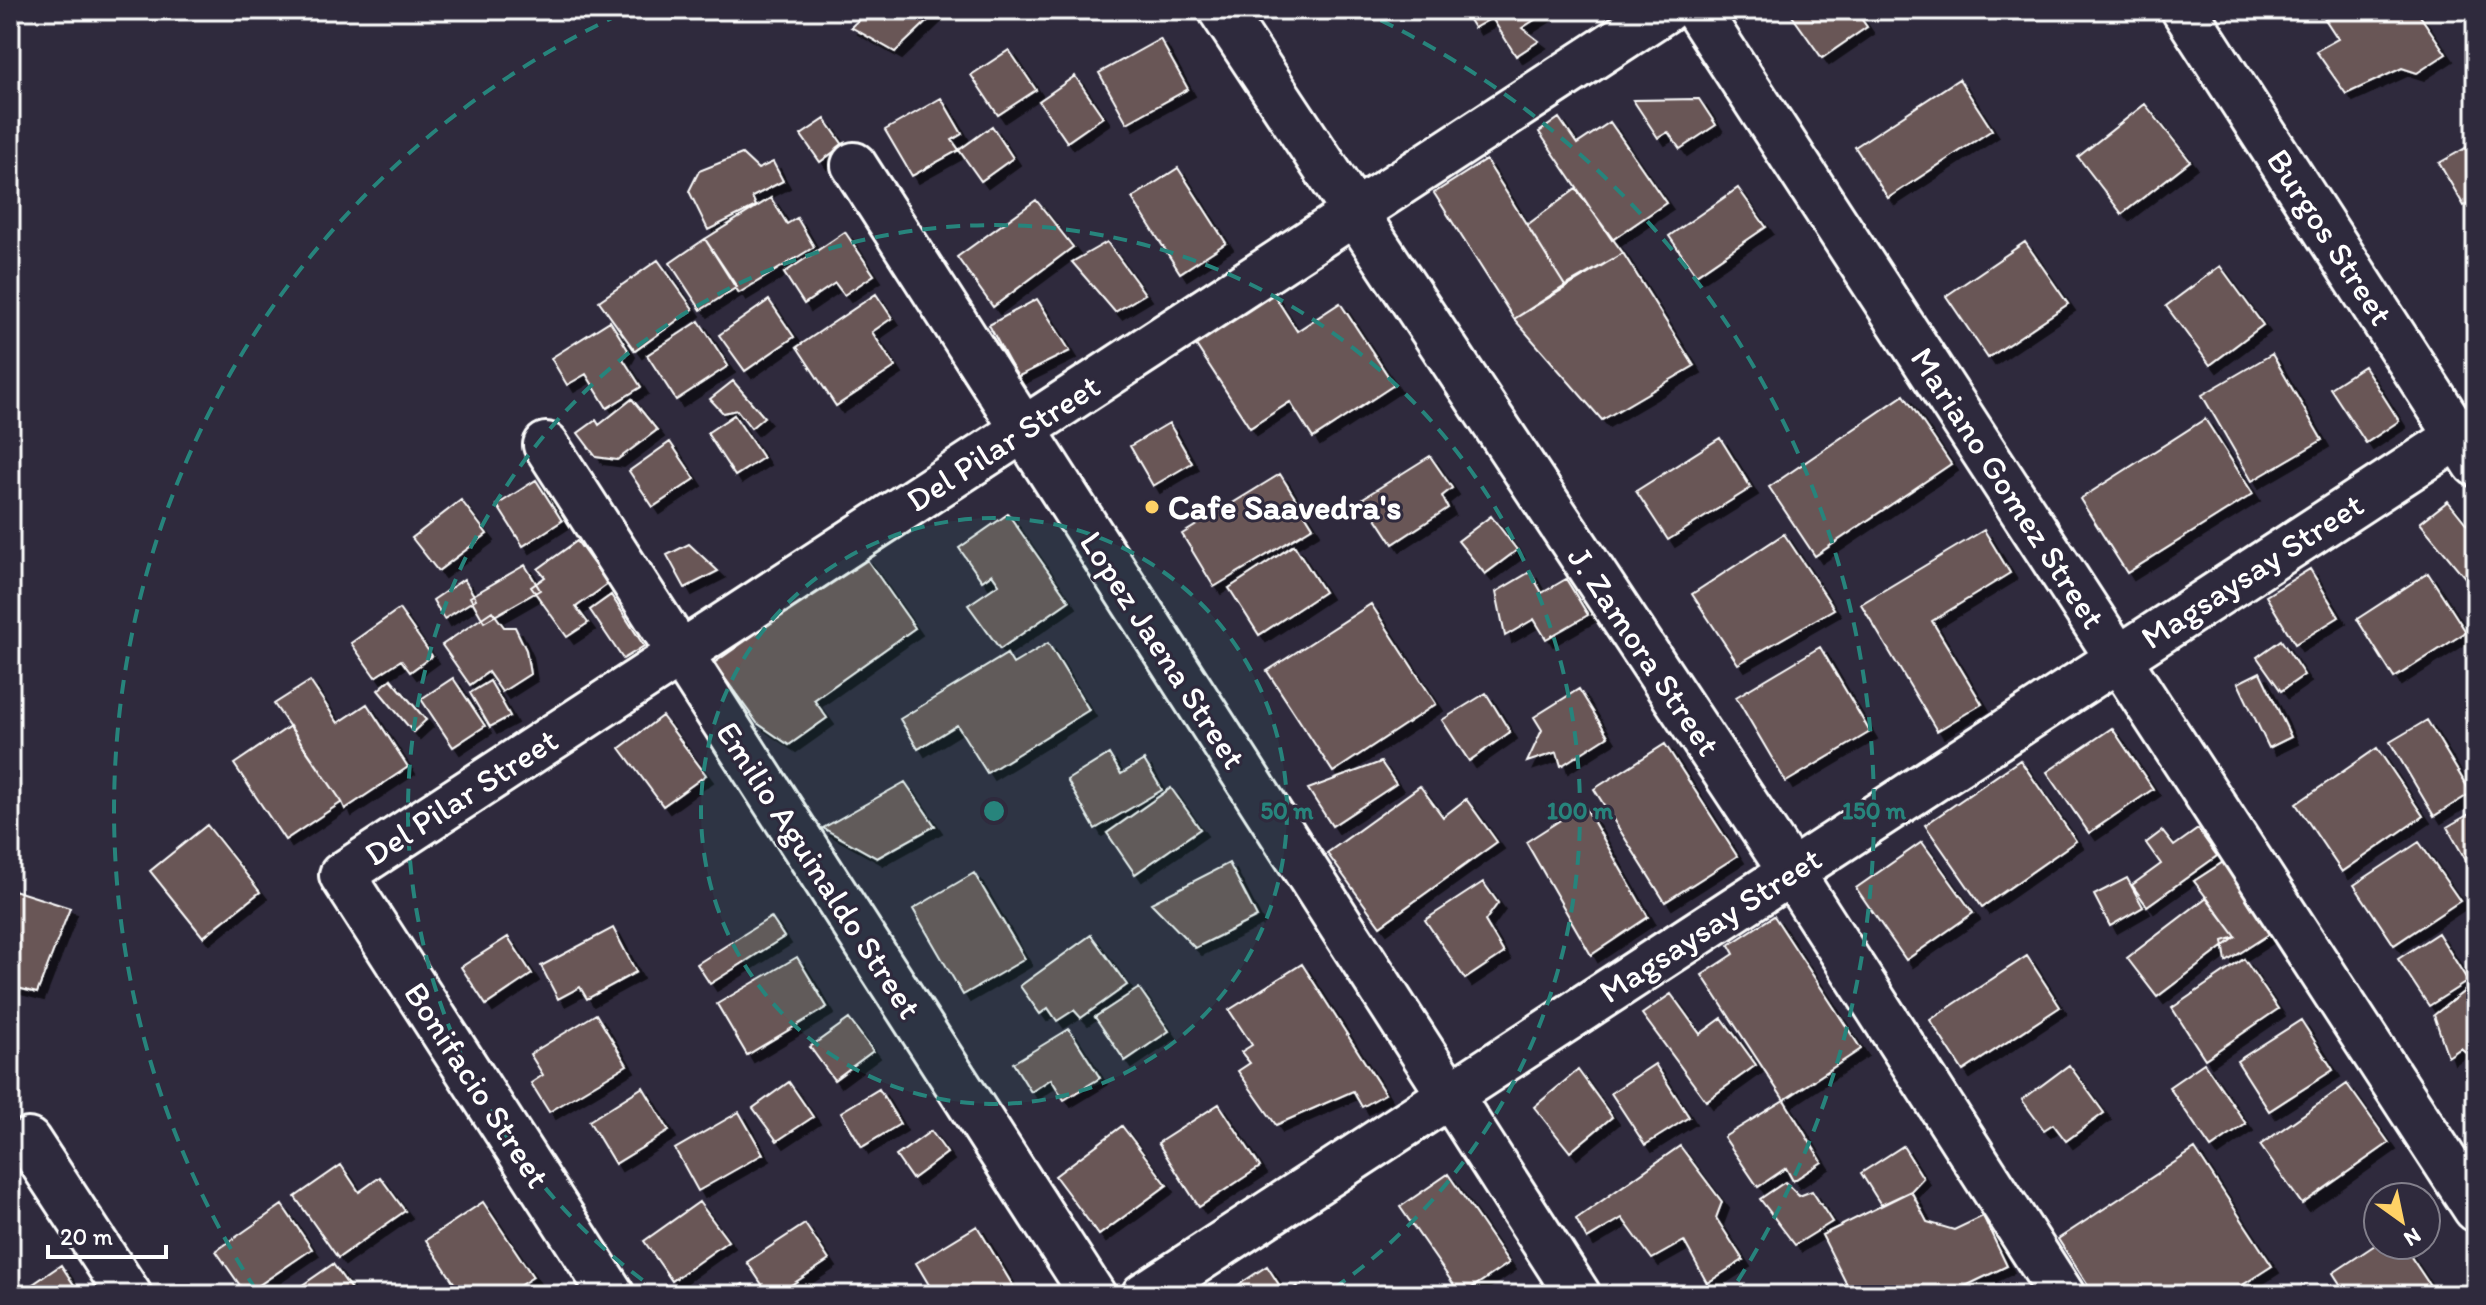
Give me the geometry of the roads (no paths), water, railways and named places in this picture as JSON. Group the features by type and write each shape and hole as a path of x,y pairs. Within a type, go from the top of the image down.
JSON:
{"street":[{"name":"J. Zamora Street","path":"1221,10 1791,872 2062,1295"},
{"name":"Del Pilar Street","path":"342,875 1665,10"},
{"name":"Mariano Gomez Street","path":"1697,10 2476,1209"},
{"name":"Burgos Street","path":"2184,10 2470,442"},
{"name":"Lopez Jaena Street","path":"854,165 1578,1295"},
{"name":"Magsaysay Street","path":"1144,1295 2118,658 2470,442"},
{"name":"Emilio Aguinaldo Street","path":"546,445 1093,1295"},
{"name":"Bonifacio Street","path":"342,875 612,1295"},
{"path":"28,1141 129,1295"}],"place":[{"name":"Cafe Saavedra's","path":"1152,507"}]}
